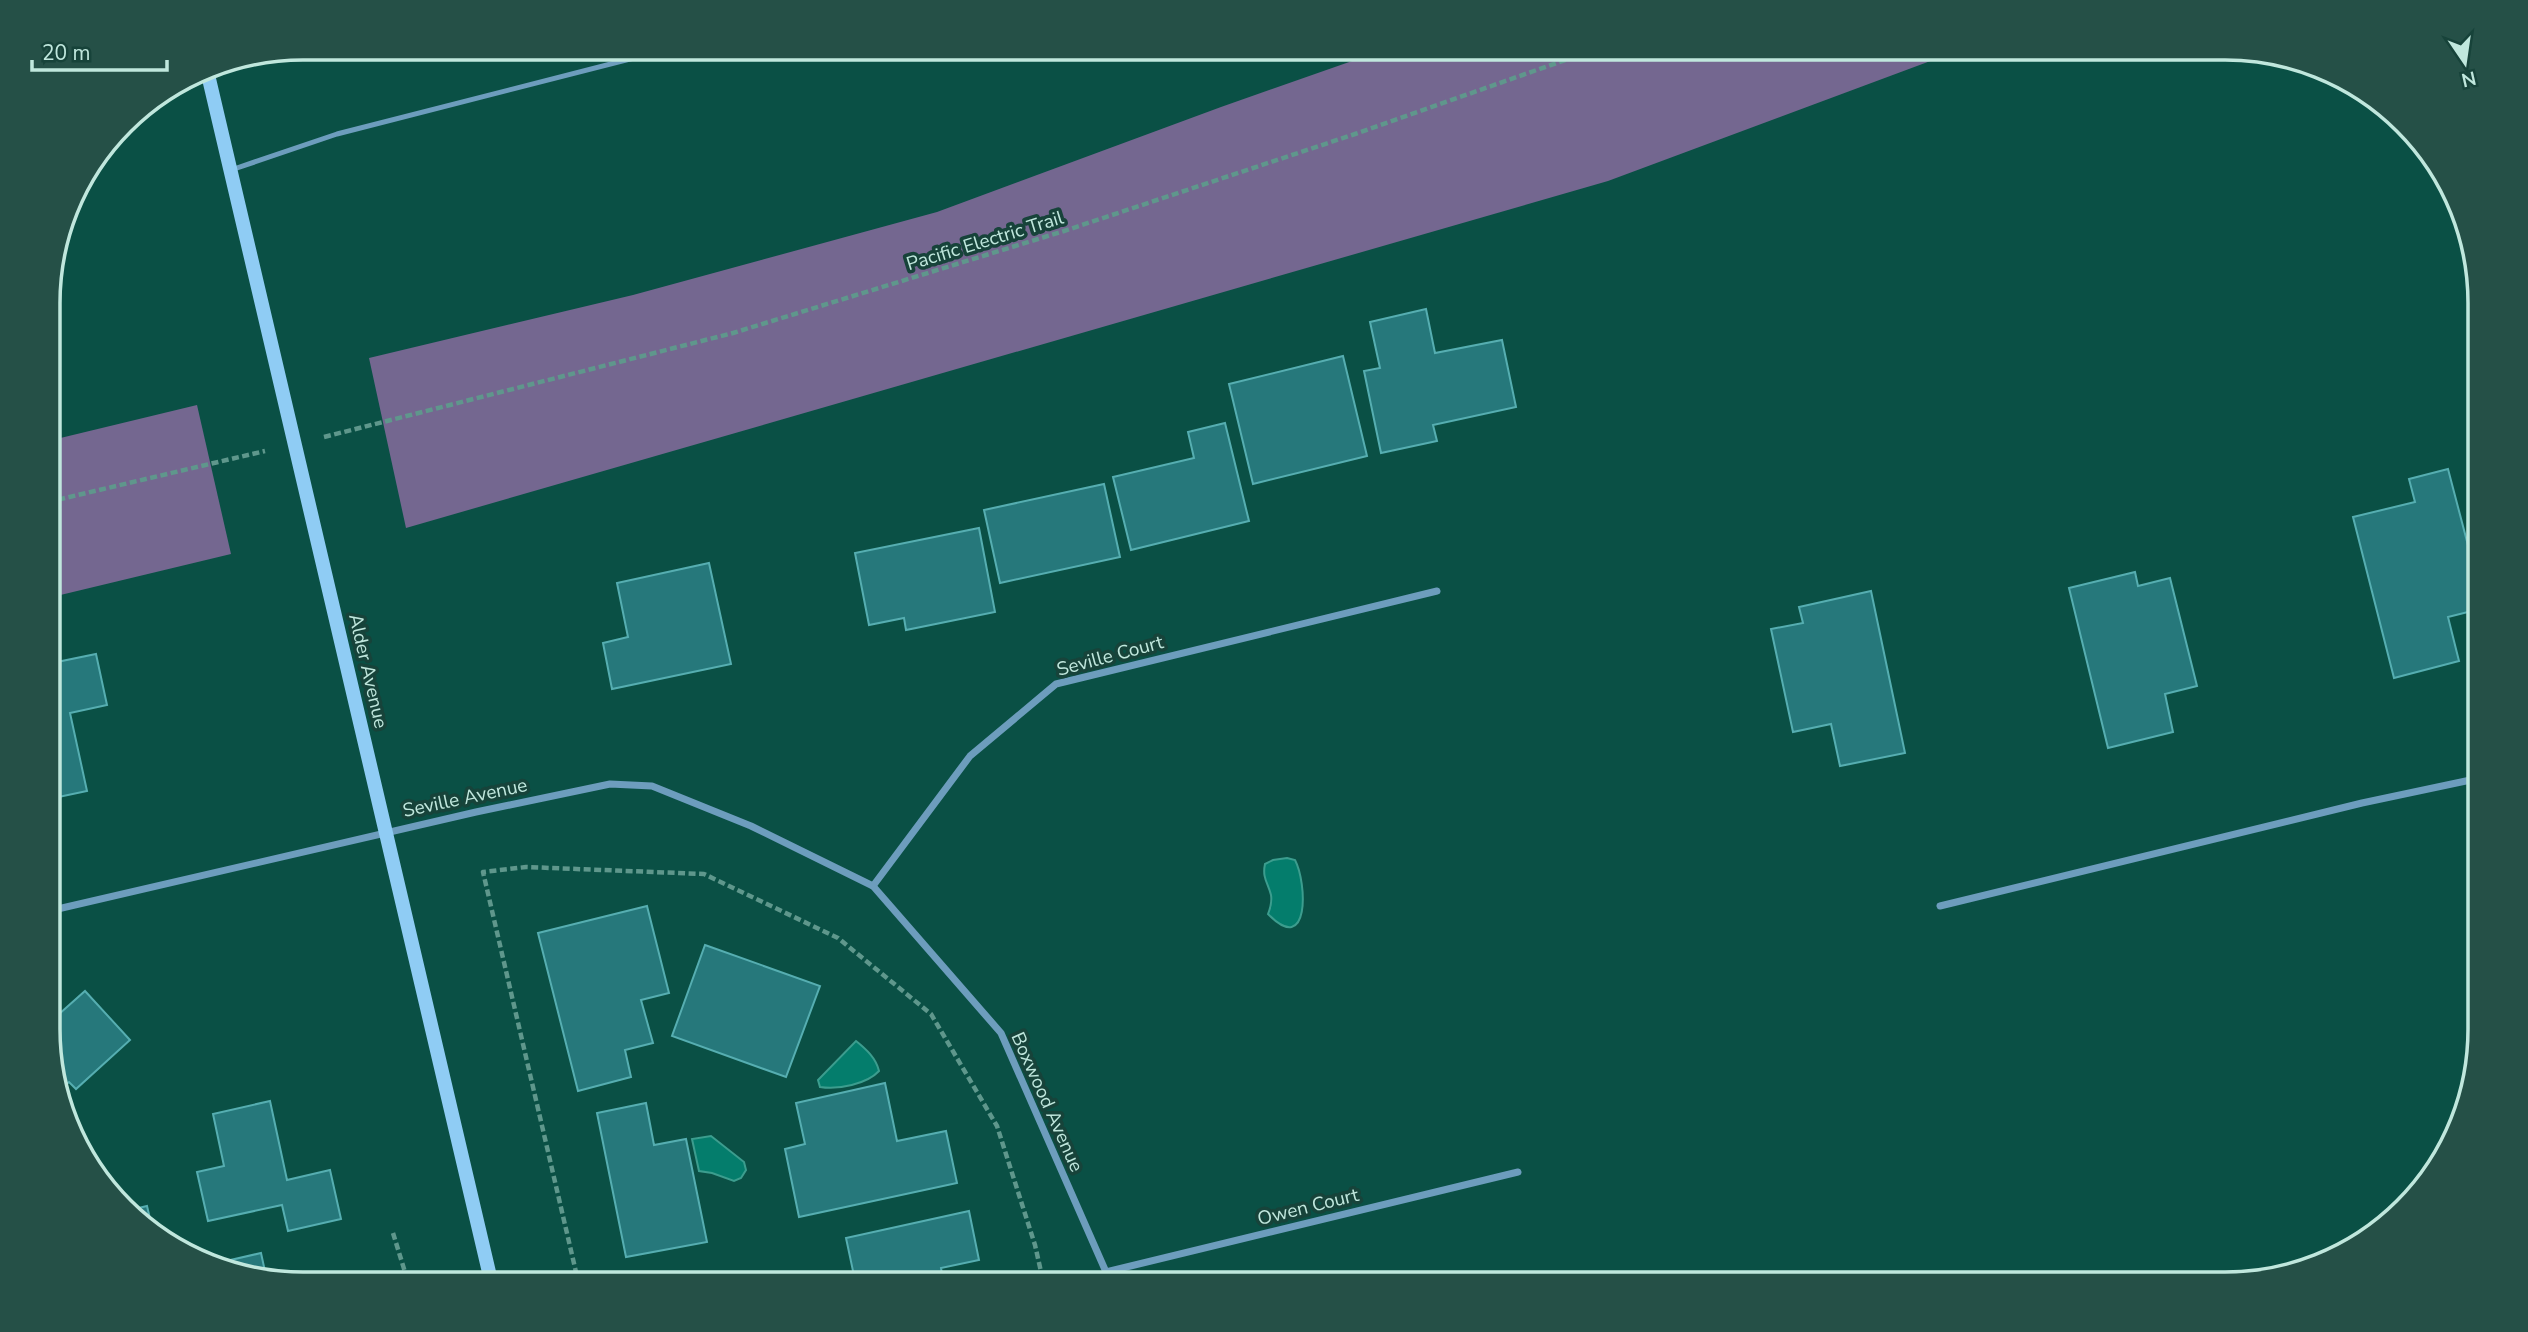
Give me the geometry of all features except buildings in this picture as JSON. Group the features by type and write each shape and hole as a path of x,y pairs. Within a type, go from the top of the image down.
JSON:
{"main road":[{"name":"Alder Avenue","path":"209,78 489,1272"}],"street":[{"name":"Seville Court","path":"873,886 970,756 1056,684 1437,591"},
{"path":"1940,906 2349,806 2468,781"},
{"name":"Seville Avenue","path":"60,908 385,831 610,784 652,786 751,826 873,886"},
{"name":"Boxwood Avenue","path":"873,886 1001,1033 1106,1272"},
{"name":"Owen Court","path":"1106,1272 1518,1172"}],"lane":[{"path":"231,170 337,134 626,60"}],"path":[{"name":"Pacific Electric Trail","path":"366,426 733,333 1064,231 1355,134 1565,60"},
{"path":"60,499 223,460"},
{"path":"576,1272 483,872 526,867 704,874 838,938 931,1014 997,1126 1041,1272"},
{"path":"393,1233 405,1272"}],"shaded area":[{"path":"1355,60 1933,60 1608,181 406,528 369,358 633,295 937,212"},
{"path":"197,405 231,554 60,595 60,438"},
{"path":"1287,858 1295,860 1302,884 1302,912 1298,922 1292,927 1282,925 1268,914 1271,897 1264,873 1265,864"},
{"path":"856,1041 873,1058 879,1071 874,1076 852,1085 820,1087 818,1080"},
{"path":"711,1136 744,1162 746,1170 741,1178 734,1181 699,1171 692,1139"}]}
